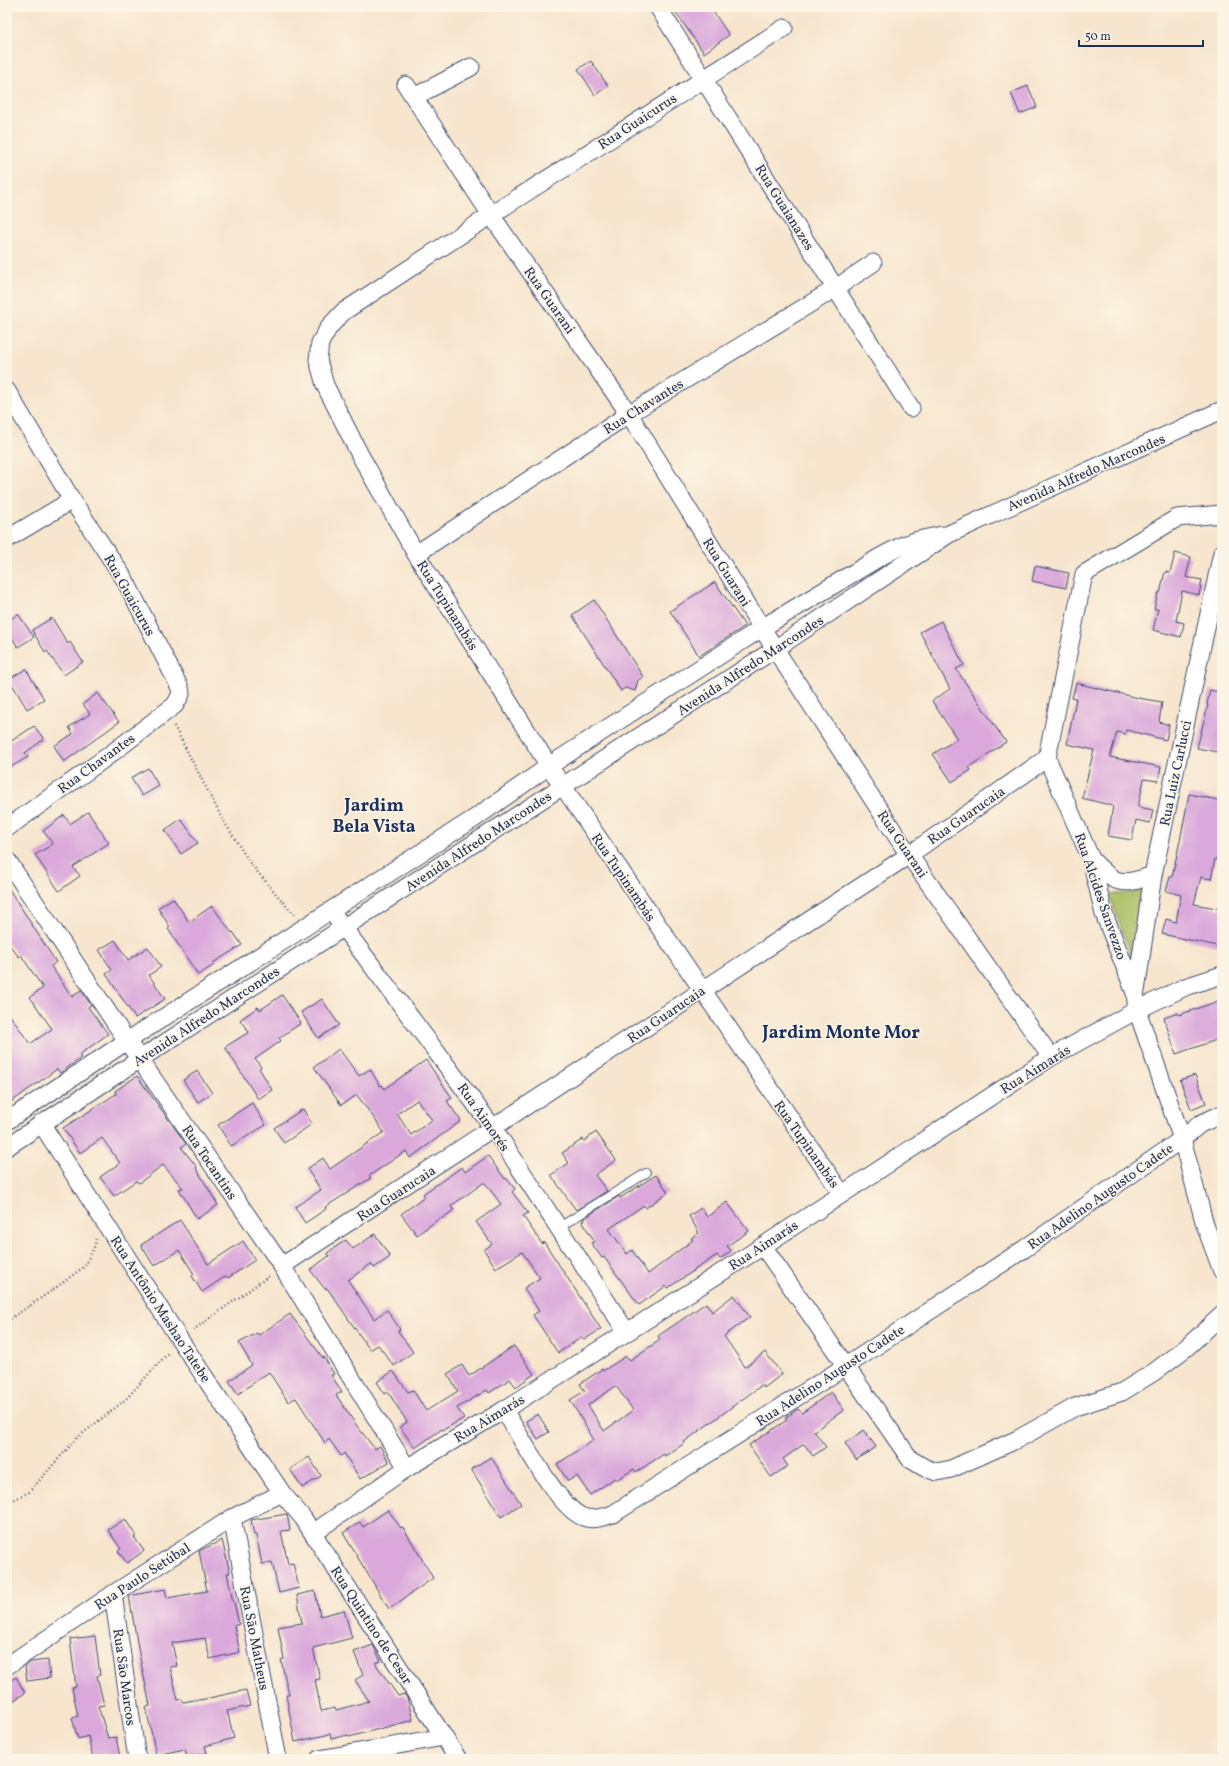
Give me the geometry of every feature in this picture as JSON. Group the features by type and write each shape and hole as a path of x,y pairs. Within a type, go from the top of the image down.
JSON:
{"street":[{"name":"Rua Guaianazes","path":"658,7 911,408"},
{"name":"Rua Guaicurus","path":"416,554 360,455 325,386 318,360 320,343 329,327 343,312 491,215 784,28"},
{"name":"Rua Guarani","path":"471,67 410,91 491,215 629,414 775,649 909,855 1051,1056"},
{"name":"Rua Chavantes","path":"416,554 629,414 836,288 873,263"},
{"name":"Rua Guaicurus","path":"7,392 72,500 125,580 180,688 181,694"},
{"name":"Avenida Alfredo Marcondes","path":"7,1148 41,1123 775,649 949,534 1222,410"},
{"path":"7,539 72,500"},
{"path":"1047,758 1084,574 1177,518 1222,514"},
{"name":"Avenida Alfredo Marcondes","path":"7,1121 127,1041 476,818 549,766 762,628 896,548 918,540 949,534"},
{"name":"Rua Luiz Carlucci","path":"1135,993 1153,875 1222,553"},
{"name":"Rua Tupinambás","path":"416,554 562,786 701,991 842,1194"},
{"name":"Rua Chavantes","path":"7,828 108,756 166,712 175,705 181,694"},
{"name":"Rua Guarucaia","path":"282,1266 494,1129 909,855 1047,758"},
{"name":"Rua Alcides Sanvezzo","path":"1047,758 1091,859 1104,914 1135,993 1137,1010 1182,1139 1205,1225 1222,1271"},
{"path":"1091,859 1105,873 1124,883 1134,882 1153,875"},
{"name":"Rua Tocantins","path":"7,860 127,1041 282,1266 407,1468"},
{"name":"Rua Aimorés","path":"330,911 345,927 494,1129 626,1331"},
{"name":"Rua Aimarás","path":"313,1533 407,1468 504,1410 626,1331 763,1246 1051,1056 1137,1010 1185,987 1222,975"},
{"name":"Rua Adelino Augusto Cadete","path":"504,1410 557,1494 570,1509 584,1518 600,1518 613,1514 846,1366 1024,1249 1182,1139 1200,1124 1222,1114"},
{"name":"Rua Antônio Mashao Tatebe","path":"41,1123 180,1340 282,1493"},
{"path":"763,1246 910,1459 925,1468 937,1472 951,1469 1018,1438 1075,1408 1122,1392 1154,1372 1181,1352 1222,1315"},
{"name":"Rua Paulo Setúbal","path":"7,1666 113,1594 232,1518 282,1493"},
{"name":"Rua Quintino de Cesar","path":"282,1493 303,1518 313,1533 458,1759"},
{"name":"Rua São Matheus","path":"232,1518 278,1759"},
{"name":"Rua São Marcos","path":"113,1594 136,1759"},
{"path":"319,1759 444,1737"}],"lane":[{"path":"558,1228 646,1173"}],"path":[{"path":"166,712 223,820 250,863 288,908 309,924"},
{"path":"7,1320 50,1292 85,1266 95,1245 98,1212"},
{"path":"7,1503 29,1492 76,1438 125,1400 180,1340 282,1266"}],"green space":[{"path":"1142,891 1132,947 1132,971 1128,947 1109,895"}],"building":[{"path":"672,7 710,7 729,35 704,53"},
{"path":"591,61 608,86 595,95 578,69"},
{"path":"1028,86 1037,107 1020,114 1011,93"},
{"path":"1175,553 1191,557 1186,577 1202,580 1199,595 1182,591 1176,621 1184,623 1181,637 1153,630 1158,609 1154,609 1158,593 1160,593 1165,572 1170,573"},
{"path":"1035,566 1069,573 1066,588 1032,581"},
{"path":"715,582 745,626 699,656 670,611"},
{"path":"594,600 643,677 638,680 635,691 625,688 621,691 572,615"},
{"path":"18,614 34,637 18,647 7,630 7,622"},
{"path":"52,618 68,644 70,642 83,662 64,675 47,651 45,652 32,630"},
{"path":"941,621 964,665 956,669 1006,742 969,767 971,770 952,782 933,754 957,739 932,701 950,689 920,632"},
{"path":"26,669 44,699 27,709 9,679"},
{"path":"1076,683 1138,698 1162,702 1159,722 1169,725 1166,740 1126,730 1125,734 1117,732 1110,757 1161,767 1158,781 1144,779 1138,807 1153,810 1150,823 1136,820 1132,840 1108,836 1113,806 1082,798 1094,750 1067,744 1076,699 1072,698"},
{"path":"1210,690 1222,693 1222,753 1197,748 1208,705"},
{"path":"98,693 119,722 64,762 54,746 73,734 69,727 90,714 83,704"},
{"path":"34,726 44,739 25,753 28,757 7,769 7,744"},
{"path":"148,768 159,786 142,796 131,778"},
{"path":"1189,794 1222,801 1222,825 1217,859 1215,859 1211,879 1201,877 1194,904 1222,909 1222,947 1162,934 1166,919 1176,922 1181,895 1166,891 1170,877 1172,877"},
{"path":"88,812 109,843 73,867 80,876 59,891 35,855 53,844 43,831 64,815 70,824"},
{"path":"181,819 198,843 181,854 165,830"},
{"path":"7,886 56,962 51,966 72,997 81,990 91,1005 88,1007 108,1034 79,1055 81,1058 60,1073 57,1069 7,1105 7,1011 30,1044 52,1029 30,997 43,988 21,955 19,957 7,942"},
{"path":"173,898 189,922 212,906 242,945 213,963 214,965 198,975 168,929 170,927 158,908"},
{"path":"115,940 128,960 148,947 161,967 149,975 165,999 135,1018 106,974 112,970 99,950"},
{"path":"282,995 301,1023 279,1038 281,1041 255,1059 261,1067 259,1068 272,1090 258,1099 225,1047 249,1032 240,1020 258,1007 260,1010"},
{"path":"322,999 339,1025 318,1038 301,1012"},
{"path":"1218,1001 1222,1013 1222,1038 1176,1054 1164,1018 1178,1013 1179,1015"},
{"path":"339,1049 359,1076 370,1069 380,1086 382,1085 384,1089 426,1060 452,1098 447,1101 461,1121 410,1158 406,1151 369,1176 371,1178 325,1207 326,1209 305,1223 295,1207 321,1190 307,1169 323,1158 330,1169 384,1132 357,1095 341,1105 314,1067","holes":["417,1100 432,1120 411,1135 397,1114"]},
{"path":"197,1071 212,1093 198,1102 183,1080"},
{"path":"1195,1075 1206,1103 1191,1109 1180,1080"},
{"path":"137,1076 186,1144 181,1147 197,1167 196,1168 218,1205 197,1219 179,1189 183,1188 163,1165 139,1183 136,1181 114,1196 100,1177 120,1163 102,1138 80,1153 63,1128 116,1094 115,1091"},
{"path":"252,1103 266,1125 231,1146 218,1125"},
{"path":"303,1109 312,1124 284,1143 274,1128"},
{"path":"596,1132 616,1160 595,1175 607,1191 576,1210 551,1175 569,1163 562,1153 583,1139 584,1141"},
{"path":"488,1156 505,1179 506,1178 515,1189 512,1192 528,1213 523,1216 542,1244 544,1242 601,1329 584,1340 582,1337 558,1353 533,1315 539,1311 524,1288 540,1278 522,1252 496,1268 484,1250 492,1244 476,1222 501,1204 485,1183 451,1206 454,1210 441,1219 440,1218 417,1235 401,1214 425,1197 423,1194 462,1167 465,1172"},
{"path":"656,1175 668,1192 646,1208 644,1205 609,1229 627,1254 632,1250 648,1274 693,1240 691,1238 699,1233 689,1216 701,1208 707,1217 727,1202 749,1231 727,1246 731,1251 720,1259 717,1255 668,1288 666,1286 639,1305 604,1257 602,1258 591,1243 594,1241 582,1221 619,1196 620,1198"},
{"path":"180,1220 208,1264 243,1241 255,1260 228,1278 226,1276 202,1292 192,1276 194,1274 179,1250 154,1266 141,1245"},
{"path":"375,1234 390,1257 374,1268 371,1264 348,1280 374,1319 387,1310 400,1329 398,1331 413,1352 394,1366 378,1345 370,1350 327,1288 325,1289 310,1270 329,1256 327,1253 346,1240 353,1249"},
{"path":"734,1295 750,1317 724,1336 745,1367 765,1352 782,1374 764,1388 762,1385 684,1442 685,1443 665,1456 664,1454 636,1472 634,1469 616,1480 615,1478 590,1495 577,1476 568,1481 557,1464 594,1440 570,1400 585,1391 580,1384 602,1369 603,1371 626,1356 630,1360 660,1340 658,1336 706,1303 712,1312","holes":["616,1386 633,1410 604,1431 588,1405"]},
{"path":"290,1314 323,1358 324,1357 334,1374 331,1375 342,1392 336,1395 375,1449 380,1446 389,1462 360,1479 344,1453 341,1456 329,1439 325,1443 296,1398 288,1402 269,1372 238,1394 229,1381 252,1365 239,1343 257,1333 259,1335"},
{"path":"514,1346 534,1374 516,1387 510,1379 489,1393 487,1390 457,1408 464,1418 443,1430 442,1429 415,1448 400,1427 407,1422 388,1392 385,1394 377,1382 393,1371 408,1392 413,1390 426,1411 458,1391 447,1374 462,1365 469,1376"},
{"path":"831,1392 844,1410 814,1431 826,1447 813,1456 804,1444 783,1459 788,1466 771,1477 749,1445 787,1420 785,1418 798,1409 802,1413"},
{"path":"538,1414 549,1432 538,1439 526,1421"},
{"path":"864,1430 876,1447 856,1460 845,1443"},
{"path":"309,1457 321,1476 302,1488 290,1469"},
{"path":"491,1457 521,1504 501,1517 471,1469"},
{"path":"388,1510 401,1528 403,1527 433,1578 389,1609 343,1533 360,1522 363,1527"},
{"path":"287,1514 290,1530 281,1531 288,1564 293,1563 299,1588 279,1593 272,1562 262,1564 256,1535 254,1535 251,1520"},
{"path":"125,1519 136,1536 134,1537 144,1551 127,1563 118,1551 121,1549 108,1530"},
{"path":"222,1540 230,1573 227,1573 239,1624 234,1626 240,1652 210,1659 205,1638 172,1643 177,1666 170,1667 178,1700 182,1699 183,1702 200,1700 246,1690 250,1706 227,1711 234,1738 205,1746 207,1753 187,1757 185,1749 156,1755 146,1707 150,1706 129,1596 165,1589 167,1598 207,1591 199,1551"},
{"path":"315,1591 320,1616 344,1610 352,1638 313,1648 320,1679 315,1680 321,1711 335,1708 336,1710 369,1701 355,1680 363,1675 354,1652 373,1645 381,1661 375,1663 398,1696 404,1694 407,1698 413,1720 349,1737 348,1735 331,1739 330,1734 295,1742 286,1695 289,1695 281,1660 284,1659 278,1627 302,1623 297,1595"},
{"path":"95,1636 100,1675 97,1676 104,1705 98,1706 108,1738 116,1737 120,1757 109,1759 93,1759 88,1736 78,1739 72,1718 78,1716 72,1688 76,1687 70,1639"},
{"path":"48,1660 50,1678 27,1681 25,1666 31,1662"},
{"path":"16,1677 25,1693 7,1705 7,1683"}],"district":[{"name":"Jardim Bela Vista","path":"374,815"},
{"name":"Jardim Monte Mor","path":"841,1032"}]}
